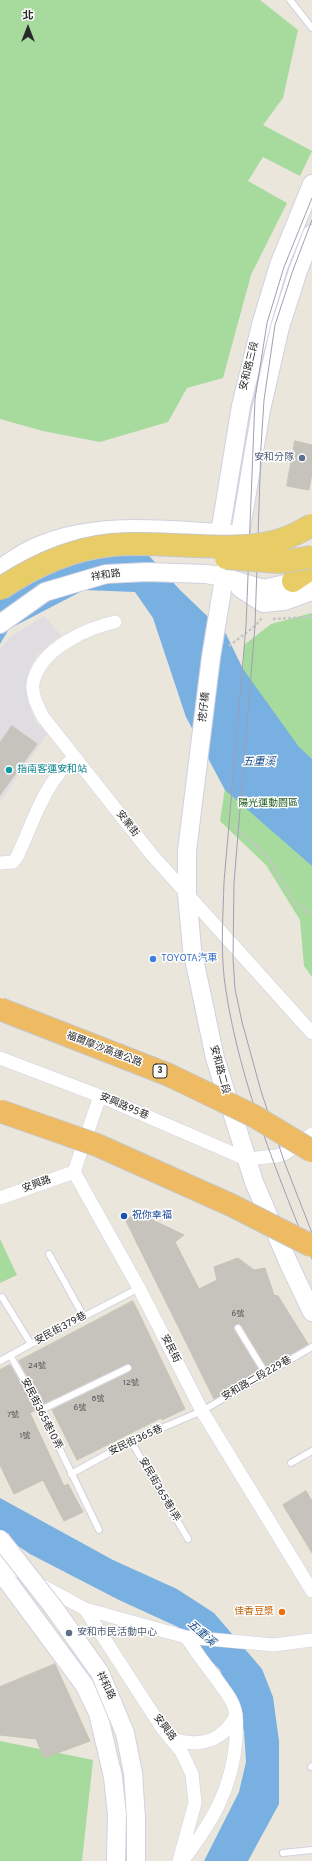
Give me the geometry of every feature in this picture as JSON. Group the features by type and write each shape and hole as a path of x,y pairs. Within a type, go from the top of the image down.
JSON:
{"highway":[{"path":"0,589 50,560 82,550 112,545 154,543 227,547 251,546 293,536 312,524"},
{"path":"0,603 21,588 51,571 103,557 127,554 280,562 296,561 312,555"},
{"path":"228,554 297,559 312,555"},
{"path":"303,579 312,568"},
{"name":"福爾摩沙高速公路","path":"0,1009 169,1075 254,1116 312,1150"},
{"path":"0,1111 97,1145 231,1205 312,1246"}],"main road":[{"name":"安和路三段","path":"228,554 220,533 241,406 262,321 279,265 312,184"},
{"name":"安和路三段","path":"220,599 228,554 240,534 261,410 280,327 312,234"},
{"path":"232,458 252,460"},
{"path":"0,569 34,548 75,535 141,529 266,536 292,532 312,524"},
{"path":"178,573 179,531"},
{"name":"祥和路","path":"0,624 45,592 80,580 106,574 178,573 224,577 264,589 303,579"},
{"path":"224,577 263,603 284,601 312,591"},
{"name":"挖仔橋","path":"191,814 220,599"},
{"name":"安和路二段","path":"191,814 187,851 187,894 192,949 215,1058 246,1159 288,1264 312,1312"},
{"name":"祥和路","path":"0,1539 54,1608 100,1673 125,1732 133,1773 136,1818 136,1861"},
{"name":"祥和路","path":"0,1570 85,1686 98,1713 114,1777 118,1815 116,1861"}],"street":[{"name":"安業街","path":"115,622 87,631 58,647 46,659 38,669 34,679 33,690 39,710 152,855 312,1033"},
{"path":"0,863 13,862 17,858 32,821 54,780 66,764 75,757"},
{"name":"安興路95巷","path":"0,1058 100,1096 246,1159"},
{"path":"74,1172 100,1096"},
{"path":"246,1159 277,1156 286,1153 312,1134"},
{"name":"安興路","path":"0,1198 74,1172"},
{"name":"安民街","path":"74,1172 139,1288 202,1411 312,1591"},
{"path":"0,1557 45,1589 85,1609 191,1638 274,1645 312,1640"},
{"name":"安興路","path":"85,1609 162,1728 171,1738 188,1763 192,1774 195,1803 180,1861"},
{"name":"安興路","path":"180,1861 201,1836 218,1808 230,1777 234,1758 236,1714 230,1698 191,1638"},
{"path":"171,1738 180,1742 194,1743 212,1740 226,1731 236,1714"}],"lane":[{"path":"290,0 312,28"},
{"path":"49,1254 84,1316"},
{"name":"安民街379巷","path":"2,1297 31,1344 139,1288"},
{"path":"238,1328 266,1374"},
{"path":"0,1361 31,1344"},
{"name":"安和路二段229巷","path":"202,1411 312,1347"},
{"name":"安民街365巷10弄","path":"10,1355 41,1410 99,1530"},
{"path":"41,1410 128,1368"},
{"name":"安民街365巷","path":"71,1474 131,1441 202,1411"},
{"name":"安民街365巷1弄","path":"131,1441 188,1539"},
{"path":"290,1463 312,1451"},
{"path":"283,1853 312,1850"}],"path":[{"path":"229,647 255,626 262,618 277,620 312,617"},
{"path":"234,826 268,858 294,902 312,915"}],"shaded area":[{"path":"44,616 61,635 37,655 27,677 26,689 29,704 36,722 47,734 0,802 0,649 10,637"}],"green space":[{"path":"0,0 260,0 298,30 283,98 263,125 312,151 300,176 263,157 248,181 287,203 251,275 223,378 187,388 168,422 100,442 43,431 0,419"},
{"name":"陽光運動園區","path":"312,613 312,977 304,966 300,920 266,865 220,821 243,669 244,645 271,624"},
{"path":"0,1239 17,1275 0,1283"},
{"path":"0,1741 93,1760 82,1861 0,1861"}],"water":[{"name":"五重溪","path":"142,548 180,590 226,634 243,669 299,747 312,759 312,866 225,790 186,717 153,618 135,592 84,590 9,629 0,644 0,569"},
{"name":"五重溪","path":"0,1498 113,1560 177,1589 214,1613 262,1669 273,1697 279,1741 279,1804 248,1861 204,1861 239,1792 246,1762 244,1731 220,1670 178,1627 119,1600 30,1554 0,1534"}],"building":[{"name":"安和分隊","path":"295,441 312,445 312,472 309,490 287,486"},
{"name":"指南客運安和站","path":"12,726 37,744 0,795 0,743"},
{"path":"136,1212 184,1235 175,1242 199,1289 217,1280 214,1267 238,1258 254,1270 265,1268 274,1295 278,1296 308,1344 267,1368 242,1326 236,1324 234,1326 234,1330 260,1372 214,1399 126,1221"},
{"path":"133,1301 185,1409 162,1420 161,1418 77,1460 52,1410 130,1372 132,1366 126,1364 43,1404 19,1361"},
{"path":"10,1365 36,1410 30,1413 64,1486 68,1484 83,1512 64,1521 43,1480 14,1494 0,1465 0,1370"},
{"path":"306,1491 312,1501 312,1553 283,1505"},
{"path":"55,1664 90,1741 44,1758 36,1739 0,1735 0,1687"}],"tram line":[{"path":"312,198 284,267 267,323 255,399 246,626 224,882 222,936 226,991 240,1059 273,1161 312,1259"},
{"path":"312,220 293,270 275,325 264,400 255,626 234,883 233,958 235,989 242,1022 261,1091 284,1161 312,1233"}],"place":[{"name":"安和分隊","path":"302,458"},
{"name":"指南客運安和站","path":"9,770"},
{"name":"TOYOTA汽車","path":"153,959"},
{"name":"祝你幸福","path":"124,1216"},
{"name":"佳香豆漿","path":"282,1612"},
{"name":"安和市民活動中心","path":"69,1633"}]}
